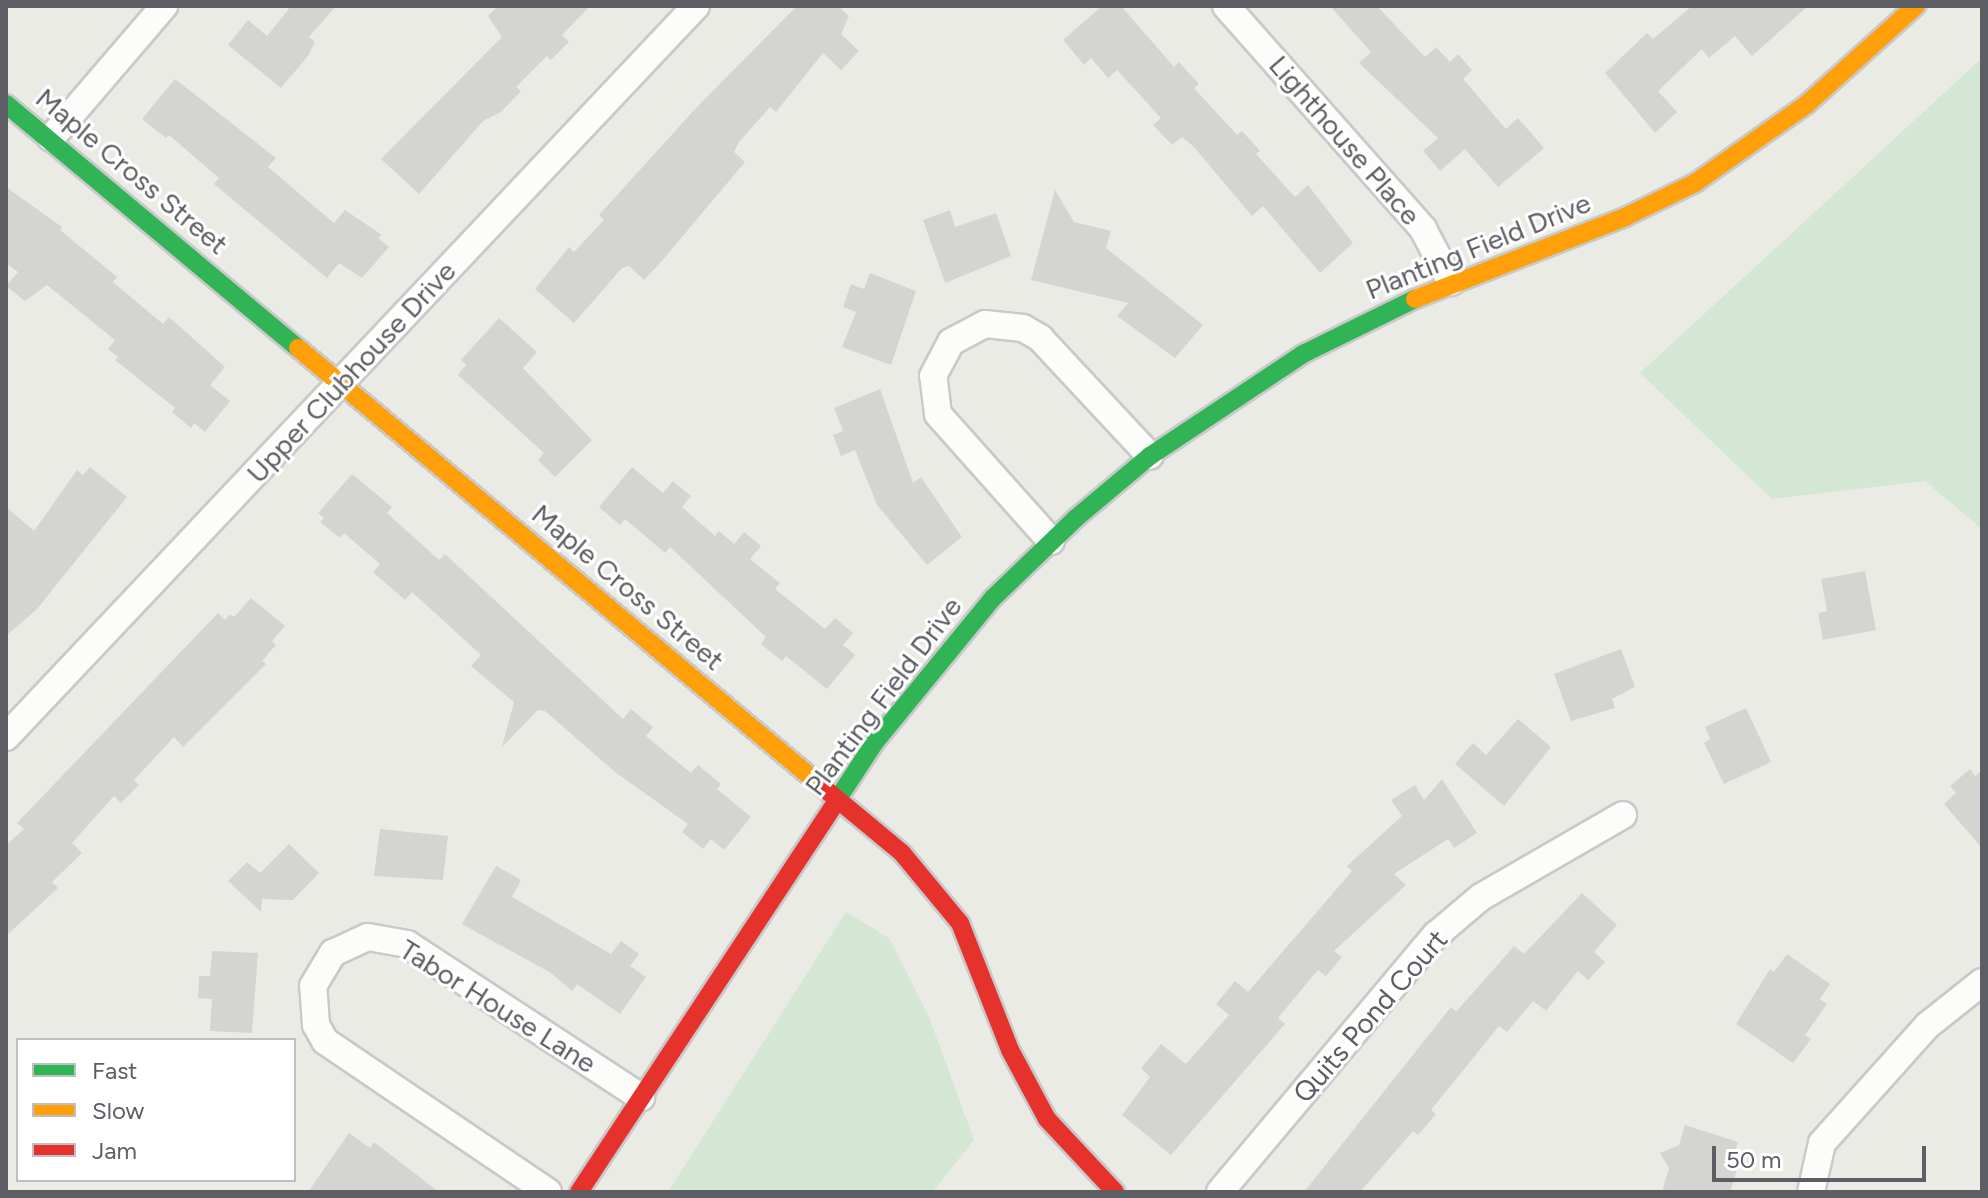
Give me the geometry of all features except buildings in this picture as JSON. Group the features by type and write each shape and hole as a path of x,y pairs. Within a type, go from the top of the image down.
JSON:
{"street":[{"path":"51,138 164,6"},
{"name":"Upper Clubhouse Drive","path":"6,737 696,6"},
{"name":"Lighthouse Place","path":"1226,6 1423,229 1451,282"},
{"name":"Planting Field Drive","path":"579,1192 837,799 932,668 1051,541 1150,456 1303,354 1451,282 1625,217 1695,183 1807,104 1916,6"},
{"name":"Maple Cross Street","path":"6,104 342,381 837,799 938,891 978,958 1026,1085 1084,1164 1115,1192"},
{"path":"1051,541 938,414 933,376 951,342 985,324 1023,328 1040,338 1150,456"},
{"name":"Quits Pond Court","path":"1220,1192 1436,935 1481,897 1623,815"},
{"name":"Tabor House Lane","path":"548,1192 325,1041 316,1025 313,986 333,953 368,937 407,944 641,1097"},
{"path":"1811,1192 1822,1143 1928,1025 1982,982"}],"green space":[{"path":"1982,58 1982,529 1925,481 1772,499 1640,373"},
{"path":"846,912 889,938 929,1017 974,1140 932,1192 668,1192"}],"traffic: fast":[{"path":"6,104 298,348"},
{"path":"837,800 875,742 993,598 1076,518 1150,456 1303,354 1415,299"}],"traffic: slow":[{"path":"1415,299 1625,217 1695,183 1807,104 1916,6"},
{"path":"298,348 825,789"}],"traffic: jam":[{"path":"825,789 902,853 960,923 1010,1050 1047,1119 1115,1192"},
{"path":"579,1192 837,800"}]}
